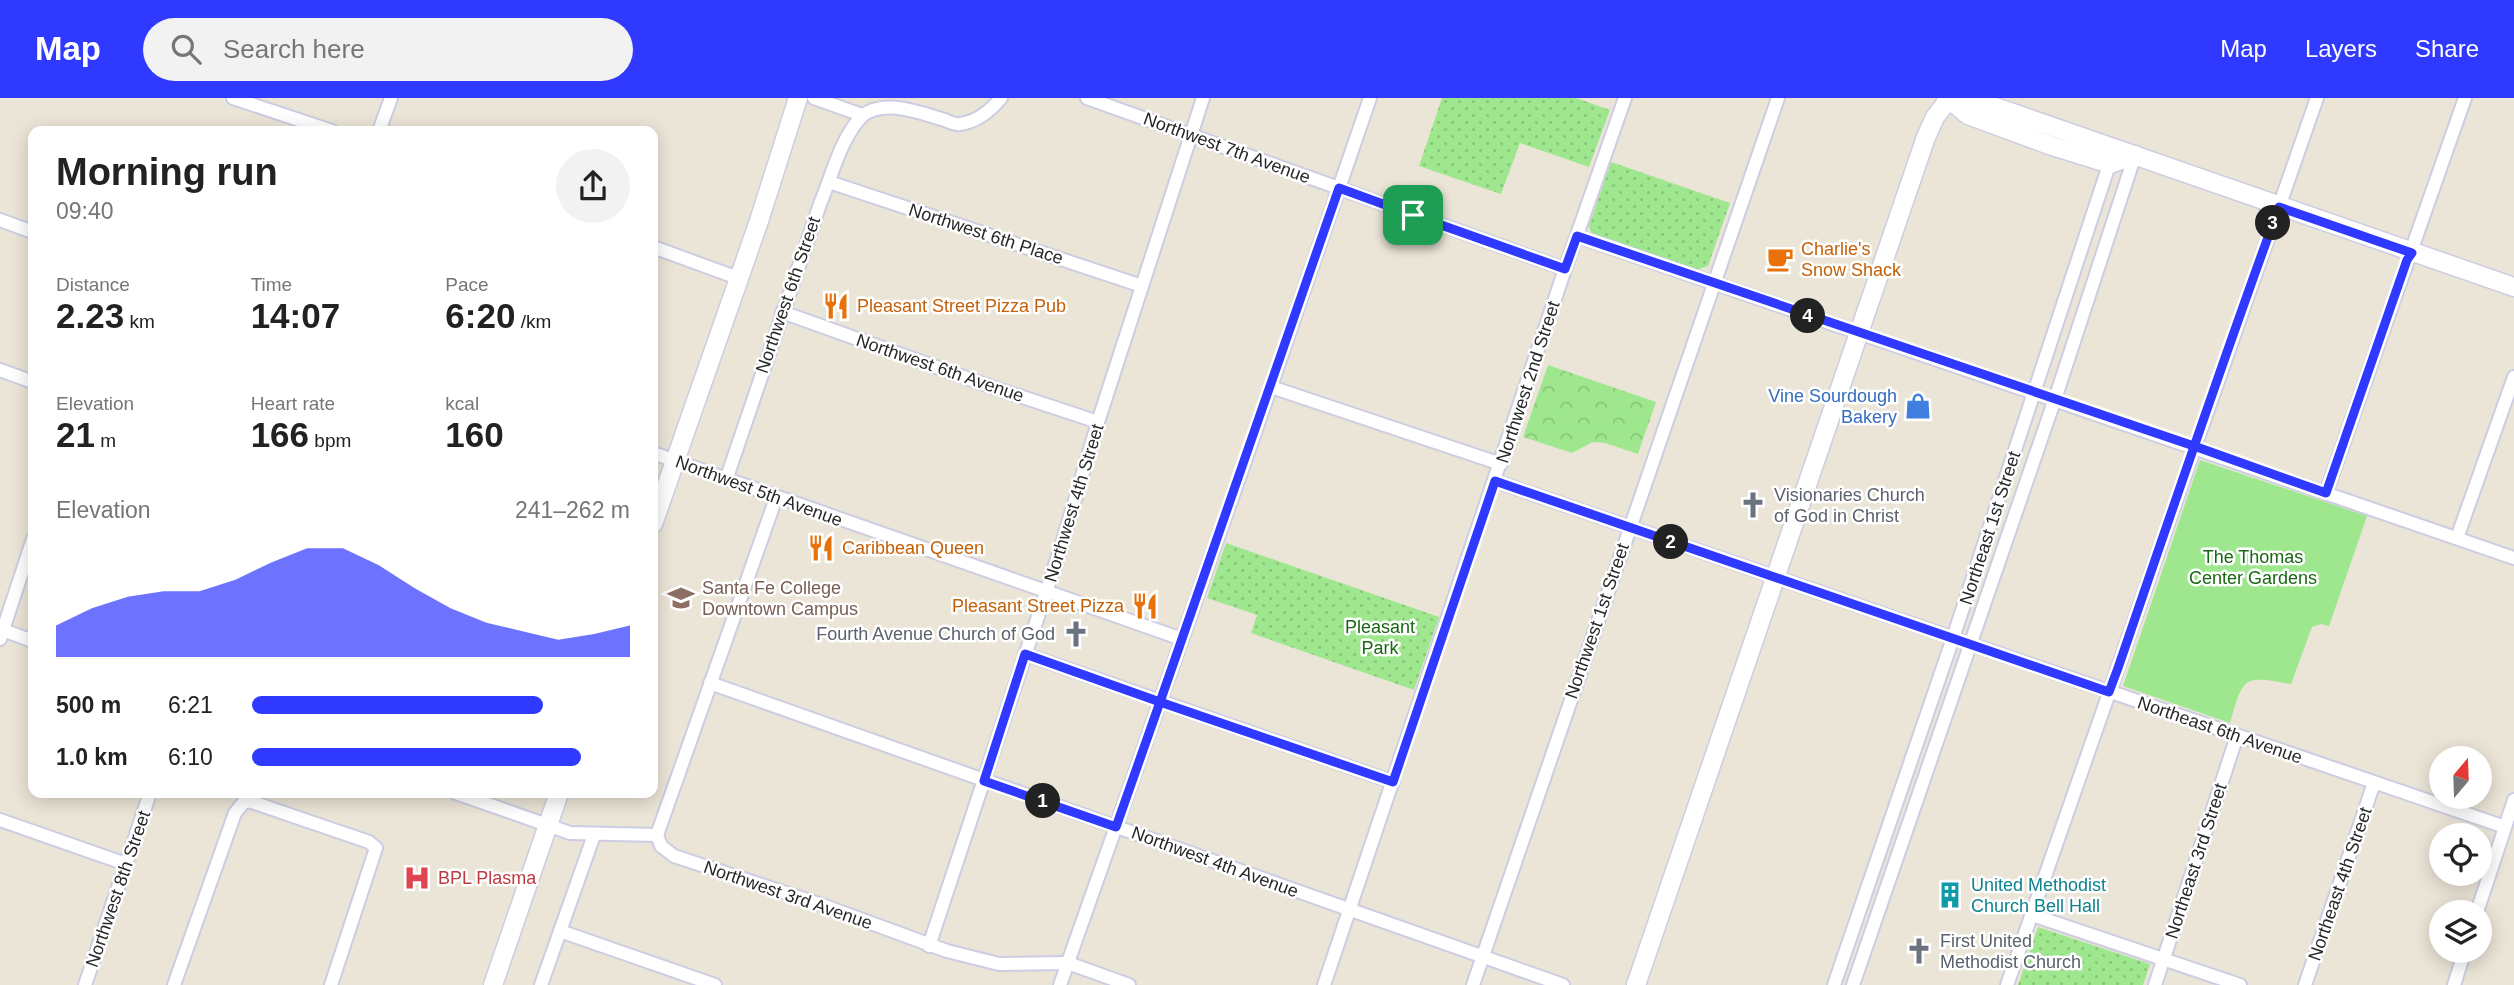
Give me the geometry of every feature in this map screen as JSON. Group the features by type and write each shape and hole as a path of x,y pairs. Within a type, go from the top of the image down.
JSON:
{"street":[{"path":"233,98 317,126"},
{"path":"381,126 391,98"},
{"path":"658,509 758,223 798,98"},
{"path":"814,98 862,115 873,108 889,104 959,125 977,119 993,108 1001,98"},
{"name":"Northwest 7th Avenue","path":"1087,98 1565,269"},
{"name":"Northwest 4th Street","path":"929,946 1046,592 1203,98"},
{"path":"1060,985 1370,98"},
{"name":"Northwest 2nd Street","path":"1324,985 1625,98"},
{"name":"Northwest 1st Street","path":"1473,985 1778,98"},
{"path":"1636,985 1926,137 1948,98 1968,115 2052,146 2112,156 2135,155 2514,287"},
{"path":"2007,985 2317,98"},
{"path":"2326,493 2465,98"},
{"name":"Northwest 6th Street","path":"726,480 829,182 848,137 862,115"},
{"name":"Northeast 1st Street","path":"1853,985 2055,399 2135,155"},
{"name":"Northeast 1st Street","path":"1834,985 1953,638 2112,156"},
{"name":"Northwest 6th Place","path":"829,182 1142,286"},
{"path":"0,220 28,230"},
{"path":"1577,236 2514,558"},
{"path":"658,249 738,278"},
{"path":"2069,289 2089,296"},
{"name":"Northwest 6th Avenue","path":"782,312 1098,422"},
{"path":"0,370 28,380"},
{"path":"2457,538 2514,377"},
{"path":"1270,387 1501,464"},
{"name":"Northwest 5th Avenue","path":"658,455 1182,639"},
{"path":"1495,481 1776,577"},
{"path":"470,798 570,833 657,835 776,498"},
{"path":"1991,523 2009,528"},
{"path":"28,554 1,633 28,640"},
{"name":"Northeast 6th Avenue","path":"1776,577 2505,827"},
{"path":"1025,654 1393,782"},
{"name":"Northwest 4th Avenue","path":"709,683 1563,985"},
{"name":"Northeast 3rd Street","path":"2155,985 2237,736"},
{"path":"1906,776 1923,781"},
{"name":"Northeast 4th Street","path":"2305,985 2374,783"},
{"name":"Northwest 8th Street","path":"85,985 148,798"},
{"path":"493,985 557,798"},
{"path":"174,985 235,813 243,803 258,803 369,842 376,848 331,985"},
{"path":"2481,900 2513,806"},
{"path":"0,820 126,864"},
{"path":"541,985 594,835"},
{"name":"Northwest 3rd Avenue","path":"657,835 661,846 674,856 822,905 929,946 999,964 1068,963 1129,985"},
{"path":"2032,915 2240,985"},
{"path":"560,930 715,985"},
{"path":"1846,951 1863,957"},
{"path":"2454,985 2461,963"}],"green space":[{"path":"1442,98 1576,98 1610,110 1589,167 1520,143 1501,194 1419,166"},
{"path":"1611,162 1730,203 1708,266 1690,269 1591,233 1589,226"},
{"path":"1548,365 1656,402 1638,454 1605,443 1593,442 1572,453 1523,437"},
{"name":"The Thomas Center Gardens","path":"2200,460 2367,516 2329,626 2321,624 2312,627 2291,684 2263,680 2248,683 2243,687 2230,723 2123,686"},
{"name":"Pleasant Park","path":"1226,543 1439,617 1414,690 1251,633 1257,615 1207,598"},
{"path":"2038,927 2150,964 2143,985 2018,985"}],"place":[{"name":"Charlie's Snow Shack","path":"1780,259"},
{"name":"Pleasant Street Pizza Pub","path":"836,306"},
{"name":"Vine Sourdough Bakery","path":"1918,406"},
{"name":"Visionaries Church of God in Christ","path":"1753,505"},
{"name":"Caribbean Queen","path":"821,548"},
{"name":"Santa Fe College Downtown Campus","path":"681,598"},
{"name":"Pleasant Street Pizza","path":"1145,606"},
{"name":"Fourth Avenue Church of God","path":"1076,634"},
{"name":"BPL Plasma","path":"417,878"},
{"name":"United Methodist Church Bell Hall","path":"1950,895"},
{"name":"First United Methodist Church","path":"1919,951"}],"route":[{"path":"1413,215 1339,188 1160,702 1025,654 984,781 1116,827 1160,702 1393,782 1495,481 2109,692 2194,446 2279,207 2412,253 2407,260 2326,493 2194,446 1577,236 1565,269 1413,215"}]}
